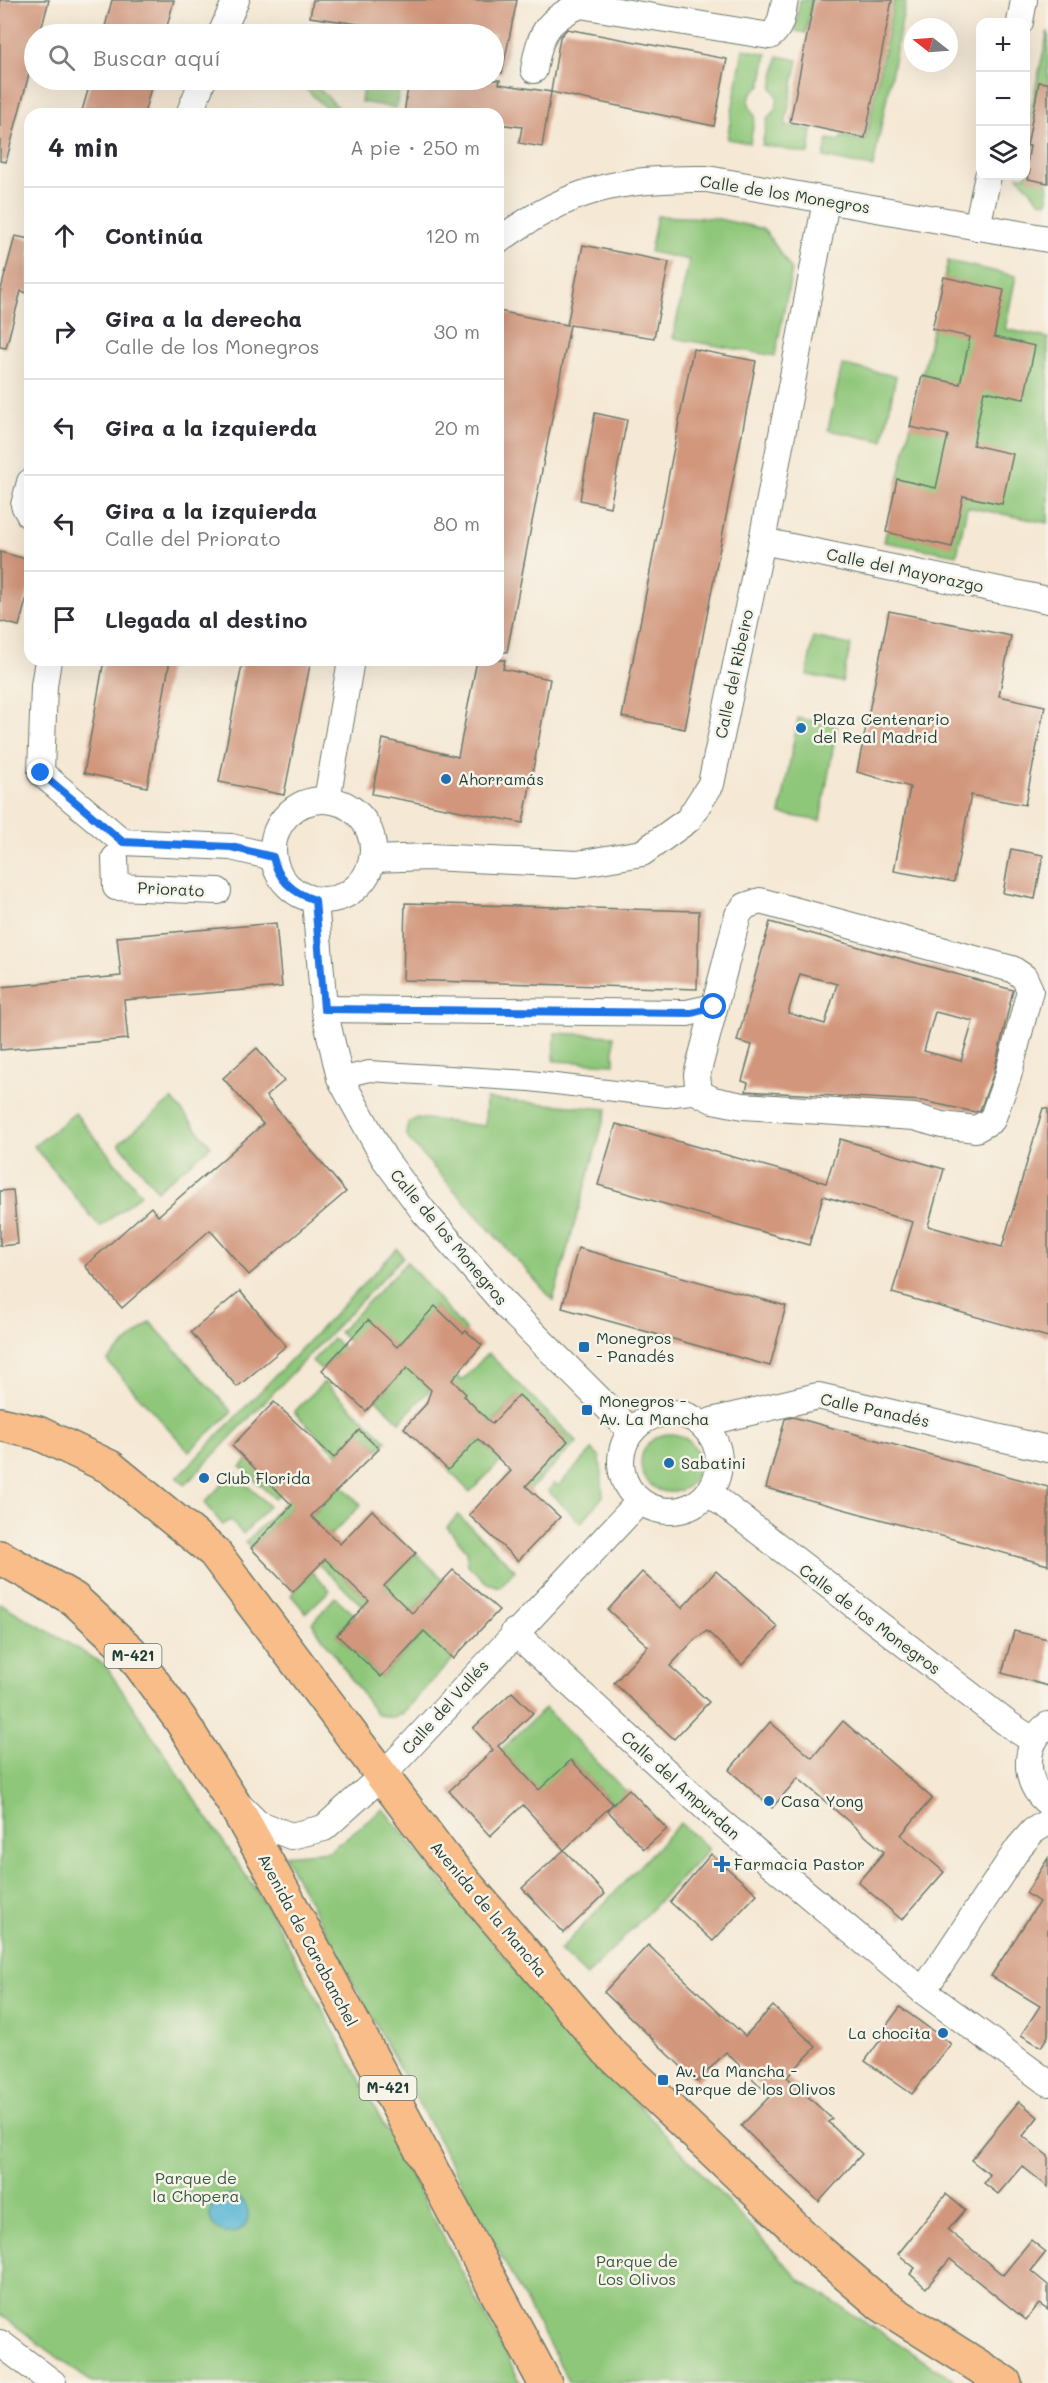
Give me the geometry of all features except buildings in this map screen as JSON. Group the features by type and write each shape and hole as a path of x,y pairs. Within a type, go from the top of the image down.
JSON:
{"main road":[{"name":"Avenida de la Mancha","path":"0,1424 38,1433 110,1467 214,1552 444,1858 608,2051 819,2251 882,2305 1005,2383"},
{"name":"Avenida de Carabanchel","path":"0,1557 74,1599 130,1651 180,1719 228,1794 283,1891 545,2383"}],"street":[{"path":"225,24 236,0"},
{"path":"534,70 538,42 546,28 560,14 580,5 770,36 777,31 781,23 785,0"},
{"path":"1021,18 1024,0"},
{"path":"191,108 199,90"},
{"name":"Calle de los Monegros","path":"504,237 555,204 599,188 627,181 707,179 1048,240"},
{"path":"977,227 987,180"},
{"name":"Calle del Ribeiro","path":"372,859 430,857 577,864 642,853 688,820 711,784 762,541 826,201"},
{"name":"Calle del Mayorazgo","path":"762,541 1048,600"},
{"path":"47,666 44,686 41,773 123,842 231,847 273,857"},
{"path":"327,800 350,666"},
{"path":"327,800 343,804 359,816 367,826 372,842 372,859 367,874 351,891 331,900 315,900 301,896 288,886 278,873 273,857 274,839 283,820 302,804 327,800"},
{"name":"Priorato","path":"115,858 116,887 218,891"},
{"name":"Calle de los Monegros","path":"315,900 324,1009 340,1078 384,1158 424,1212 507,1307 630,1431"},
{"path":"340,1078 369,1071 530,1082 666,1097 699,1093 713,1100 743,1106 914,1117 942,1125 976,1129 992,1120 1008,1076 1030,990 1024,977 1012,969 760,902 745,906 738,915 697,1074 699,1093"},
{"path":"324,1009 692,1013 714,1007"},
{"name":"Calle Panadés","path":"705,1428 712,1421 818,1396 1048,1449"},
{"path":"667,1413 692,1418 705,1428 715,1442 719,1460 717,1478 709,1493 694,1506 675,1512 656,1511 639,1502 628,1490 621,1476 620,1460 623,1445 630,1431 643,1420 667,1413"},
{"name":"Calle de los Monegros","path":"709,1493 924,1660 1041,1733"},
{"name":"Calle del Vallés","path":"228,1794 257,1823 291,1836 324,1828 383,1775 514,1632 639,1502"},
{"name":"Calle del Ampurdan","path":"514,1632 722,1823 930,1996 1048,2082"},
{"path":"1041,1733 1030,1753 1031,1778 1036,1790 1048,1803"},
{"path":"930,1996 1018,1847 1033,1831 1048,1822"},
{"name":"Calle del Ampurdan","path":"930,1996 1048,2071"},
{"path":"0,2343 53,2383"}],"green space":[{"path":"800,0 812,0 806,33 795,31"},
{"path":"894,0 906,0 873,167 824,157 828,139 840,141 841,136 866,140"},
{"path":"1048,31 1048,202 1040,201 1022,180 1030,180 1030,113"},
{"path":"743,49 767,54 761,86 753,92 749,99 755,116 750,143 727,139"},
{"path":"778,56 798,60 785,125 812,130 809,154 762,145 768,117 777,103 777,96 772,88"},
{"path":"307,90 320,90 339,108 326,108"},
{"path":"363,90 399,90 396,108 361,102"},
{"path":"657,216 714,218 764,229 792,270 775,356 673,338 689,260 650,252"},
{"path":"948,261 1016,276 1005,329 1048,338 1048,523 967,507 957,555 884,542"},
{"path":"842,365 896,376 883,441 828,430"},
{"path":"813,637 851,645 842,682 807,675"},
{"path":"798,718 837,726 820,821 780,814"},
{"path":"555,1033 614,1036 614,1064 554,1061"},
{"path":"172,1099 211,1146 157,1190 119,1143"},
{"path":"486,1099 607,1109 553,1300 410,1141 406,1133 408,1123 417,1118 485,1126"},
{"path":"75,1113 141,1194 100,1227 34,1146"},
{"path":"397,1249 403,1257 185,1485 177,1478"},
{"path":"407,1262 466,1331 463,1334 435,1306 394,1350 355,1347 339,1332"},
{"path":"150,1322 232,1412 189,1451 107,1361"},
{"path":"333,1339 350,1354 336,1354 322,1370 312,1361"},
{"path":"488,1353 577,1442 527,1492 523,1489 568,1441 519,1395 492,1423 463,1397 443,1372 447,1367 462,1381"},
{"path":"409,1365 422,1377 420,1380 430,1389 400,1422 377,1400"},
{"path":"324,1382 387,1441 379,1449 365,1436 357,1444 351,1439 337,1454 294,1412"},
{"path":"288,1418 288,1485 275,1499 241,1467"},
{"path":"664,1434 676,1434 691,1442 699,1457 699,1469 691,1484 676,1492 664,1492 649,1484 641,1469 641,1457 649,1442"},
{"path":"478,1439 501,1461 470,1492 448,1470"},
{"path":"592,1450 600,1457 603,1496 581,1523 548,1491 554,1483 558,1486"},
{"path":"234,1472 269,1506 243,1534 230,1520 223,1525 204,1503"},
{"path":"341,1485 361,1505 331,1535 309,1519"},
{"path":"295,1492 300,1497 251,1548 245,1543"},
{"path":"458,1515 515,1570 500,1587 487,1583 468,1565 467,1551 447,1527"},
{"path":"318,1552 376,1608 371,1614 312,1558"},
{"path":"416,1553 444,1580 409,1615 384,1586"},
{"path":"312,1572 330,1590 306,1613 291,1595"},
{"path":"335,1597 355,1615 337,1635 381,1677 427,1629 453,1659 401,1714 393,1718 376,1714 312,1623"},
{"name":"Parque de la Chopera","path":"0,1603 105,1665 271,1913 521,2383 92,2383 0,2314"},
{"path":"545,1708 626,1792 613,1804 571,1760 556,1775 551,1804 501,1750"},
{"name":"Parque de Los Olivos","path":"383,1809 524,1981 800,2280 958,2383 570,2383 284,1855 329,1851"},
{"path":"680,1823 709,1849 587,1976 560,1950"}],"water":[{"path":"229,2195 242,2201 248,2214 242,2227 229,2233 216,2227 210,2214 216,2201"}],"place":[{"name":"Plaza Centenario del Real Madrid","path":"801,728"},
{"name":"Ahorramás","path":"446,779"},
{"name":"Monegros - Panadés","path":"584,1347"},
{"name":"Monegros - Av. La Mancha","path":"587,1410"},
{"name":"Sabatini","path":"669,1463"},
{"name":"Club Florida","path":"204,1478"},
{"name":"Casa Yong","path":"769,1801"},
{"name":"Farmacia Pastor","path":"722,1864"},
{"name":"La chocita","path":"943,2033"},
{"name":"Av. La Mancha - Parque de los Olivos","path":"663,2080"}],"route":[{"path":"41,773 123,842 231,847 273,857 278,873 288,886 301,896 315,900 324,1009 692,1013 714,1007"}]}
